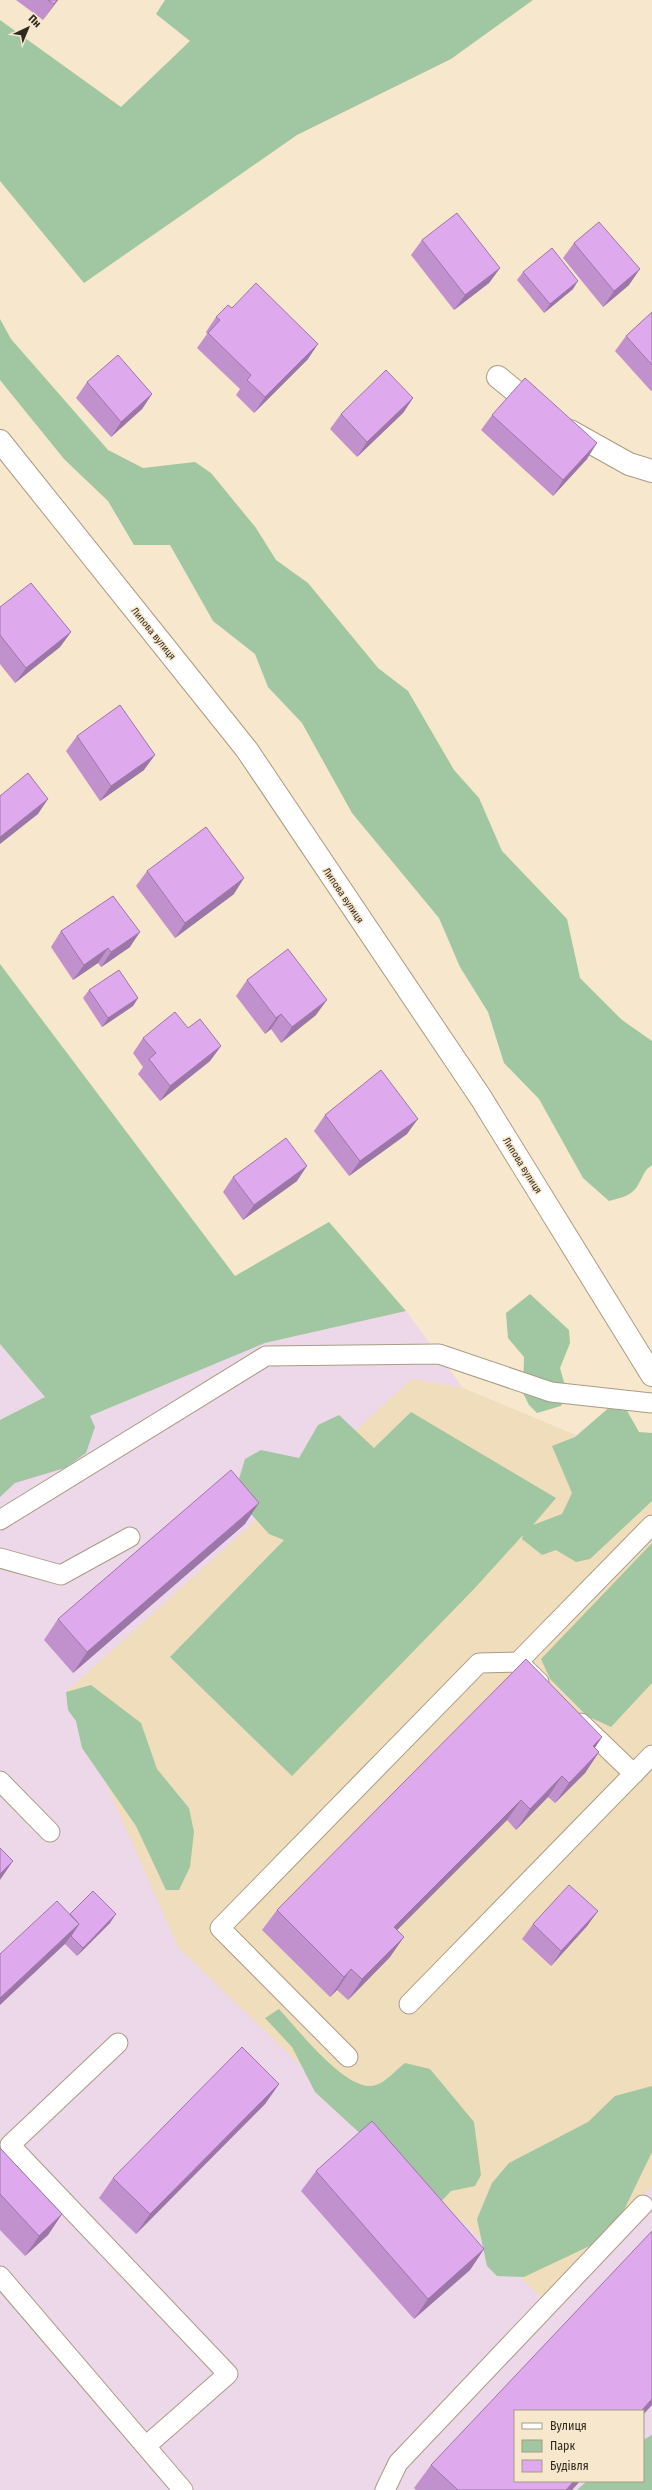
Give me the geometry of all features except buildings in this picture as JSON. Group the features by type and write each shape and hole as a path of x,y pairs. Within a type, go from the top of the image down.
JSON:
{"street":[{"path":"498,377 551,420 629,464 652,471"},
{"name":"Липова вулиця","path":"0,441 247,750 482,1098 652,1375"}],"lane":[{"path":"0,1520 266,1356 439,1354 551,1392 652,1403"},
{"path":"348,2057 220,1928 479,1663 518,1662 652,1525"},
{"path":"0,1558 61,1575 130,1537"},
{"path":"518,1662 551,1694"},
{"path":"568,1710 634,1774"},
{"path":"409,2004 652,1755"},
{"path":"0,1781 50,1832"},
{"path":"118,2043 10,2145 228,2374 146,2446"},
{"path":"385,2490 398,2463 643,2205"},
{"path":"0,2276 184,2490"}],"shaded area":[{"path":"406,1311 463,1388 412,1379 549,2304 652,2186 652,2490 0,2490 0,1344 69,1425 265,1343"},
{"path":"412,1379 463,1388 652,1467 652,2186 549,2305 178,1947 66,1692"}],"green space":[{"path":"165,0 533,0 451,59 297,135 84,283 0,181 0,20 121,107 190,41 156,14"},
{"path":"0,319 11,339 108,450 143,468 195,462 211,473 256,528 276,560 308,583 378,668 408,691 454,770 479,798 502,851 567,919 580,978 622,1020 652,1041 652,1165 646,1171 637,1187 630,1193 609,1201 583,1178 539,1099 504,1063 488,1012 460,967 439,918 352,813 302,723 268,687 255,654 213,621 170,545 134,545 108,501 64,459 0,380"},
{"path":"0,964 235,1276 329,1222 406,1311 265,1343 90,1416 95,1427 86,1453 65,1468 15,1483 0,1497 0,1420 45,1397 0,1344"},
{"path":"530,1294 569,1330 570,1343 560,1368 567,1393 561,1406 537,1413 529,1405 523,1393 524,1357 508,1338 506,1313"},
{"path":"612,1405 626,1409 639,1432 652,1433 652,1501 590,1559 576,1562 556,1550 542,1555 522,1539 523,1535 474,1589 292,1776 170,1657 284,1540 269,1534 245,1507 238,1482 245,1459 261,1450 299,1458 318,1425 339,1415 374,1448 411,1412 556,1498 533,1525 562,1514 572,1493 552,1446 575,1437"},
{"path":"652,1543 652,1683 611,1727 587,1716 550,1679 541,1659"},
{"path":"91,1685 141,1723 157,1769 189,1808 194,1832 190,1867 179,1890 166,1890 136,1826 82,1748 76,1721 68,1710 66,1692"},
{"path":"279,2009 324,2058 352,2080 365,2085 376,2085 405,2063 430,2069 474,2122 481,2175 475,2186 451,2191 434,2209 377,2149 315,2092 292,2047 265,2018"},
{"path":"652,2086 652,2152 623,2212 596,2243 524,2277 497,2276 487,2266 477,2219 492,2183 509,2163 588,2122 615,2096"},
{"path":"652,2435 652,2490 577,2490 586,2482 644,2482 644,2439"}]}
